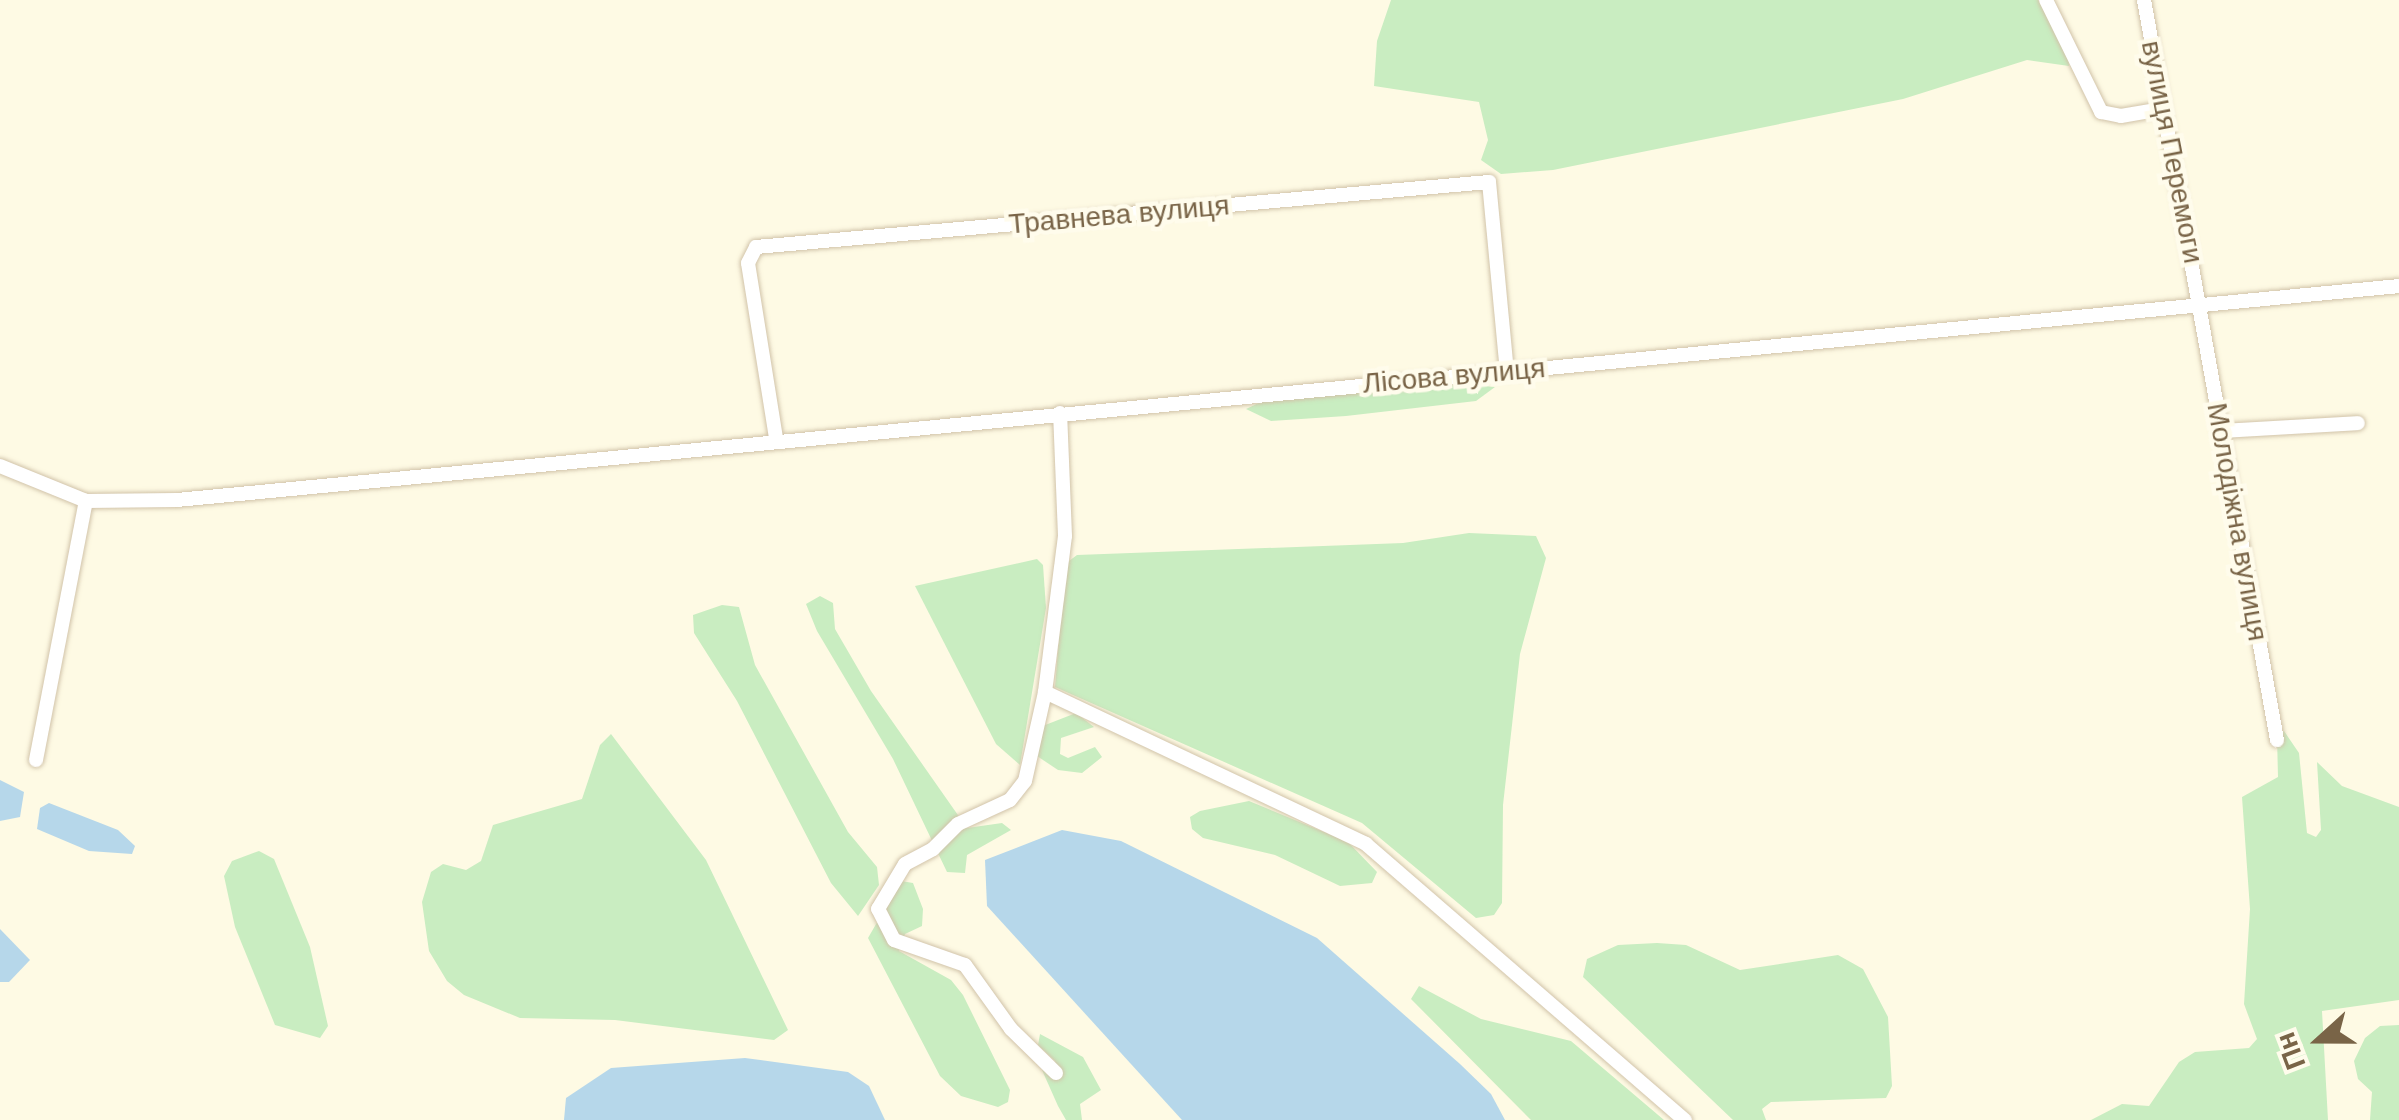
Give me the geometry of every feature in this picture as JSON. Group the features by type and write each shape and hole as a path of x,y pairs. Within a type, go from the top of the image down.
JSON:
{"street":[{"path":"2046,0 2101,112 2120,116 2162,109"},
{"name":"вулиця Перемоги","path":"2144,0 2202,303"},
{"name":"Травнева вулиця","path":"776,438 748,263 756,247 1488,182 1507,371"},
{"name":"Лісова вулиця","path":"86,501 176,500 776,438 2399,286"},
{"name":"Молодіжна вулиця","path":"2202,303 2220,431 2276,740"},
{"path":"1056,1074 1011,1029 965,965 894,940 878,909 905,864 958,824 1018,792 1046,692 1065,536 1060,413"},
{"path":"2220,431 2358,423"},
{"path":"0,466 86,501 36,760"},
{"path":"1046,692 1366,844 1685,1120"}],"green space":[{"path":"1391,0 2038,0 2068,52 2069,66 2027,60 1903,99 1553,170 1501,174 1481,160 1488,140 1479,102 1374,86 1377,41"},
{"path":"1462,384 1495,387 1476,401 1346,416 1271,421 1246,409 1263,401"},
{"path":"1469,533 1536,536 1546,558 1520,654 1503,805 1502,903 1494,915 1476,918 1362,823 1055,687 1065,564 1077,555 1403,543"},
{"path":"1037,559 1043,565 1046,608 1020,765 996,744 915,586"},
{"path":"820,596 833,603 835,629 871,691 967,828 1002,823 1011,830 967,855 965,873 947,872 893,759 817,631 806,604"},
{"path":"722,605 739,607 755,665 848,832 877,867 879,885 858,916 831,883 737,701 694,633 693,615"},
{"path":"1076,713 1094,727 1061,738 1060,754 1068,758 1095,747 1102,757 1082,773 1058,770 1037,756 1035,729"},
{"path":"2284,731 2299,753 2307,833 2316,837 2321,830 2317,762 2342,786 2399,807 2399,1000 2322,1011 2328,1120 2091,1120 2122,1104 2149,1106 2179,1062 2195,1052 2249,1048 2257,1039 2244,1004 2250,909 2242,797 2278,777 2277,737"},
{"path":"611,734 706,860 788,1030 774,1040 615,1020 520,1018 464,995 447,981 429,951 422,902 431,872 443,864 466,870 481,861 493,825 582,799 600,745"},
{"path":"1249,801 1348,842 1377,872 1372,883 1340,886 1275,855 1203,838 1192,829 1190,817 1200,811"},
{"path":"259,851 274,859 310,947 328,1026 320,1038 275,1025 235,927 224,876 232,861"},
{"path":"901,881 913,883 923,909 922,926 905,934 899,951 951,980 963,995 1010,1090 1008,1102 998,1107 961,1096 940,1076 868,938"},
{"path":"1618,945 1686,945 1740,970 1838,955 1863,969 1888,1017 1892,1086 1886,1098 1771,1102 1762,1109 1766,1120 1733,1120 1583,977 1587,959"},
{"path":"1419,986 1481,1019 1571,1041 1664,1120 1531,1120 1411,999"},
{"path":"2399,1025 2399,1120 2370,1120 2372,1092 2358,1079 2354,1061 2365,1038 2380,1026"},
{"path":"1040,1034 1083,1057 1101,1090 1080,1104 1082,1120 1066,1120 1058,1106 1042,1070 1059,1077 1055,1061 1038,1045"}],"water":[{"path":"0,780 24,792 20,817 0,821"},
{"path":"49,803 118,830 135,846 132,854 89,851 37,829 40,808"},
{"path":"1062,830 1121,841 1317,938 1491,1094 1505,1120 1182,1120 987,906 985,860"},
{"path":"0,929 30,960 9,982 0,982"},
{"path":"745,1058 848,1072 869,1086 885,1120 564,1120 566,1098 611,1068"}]}
